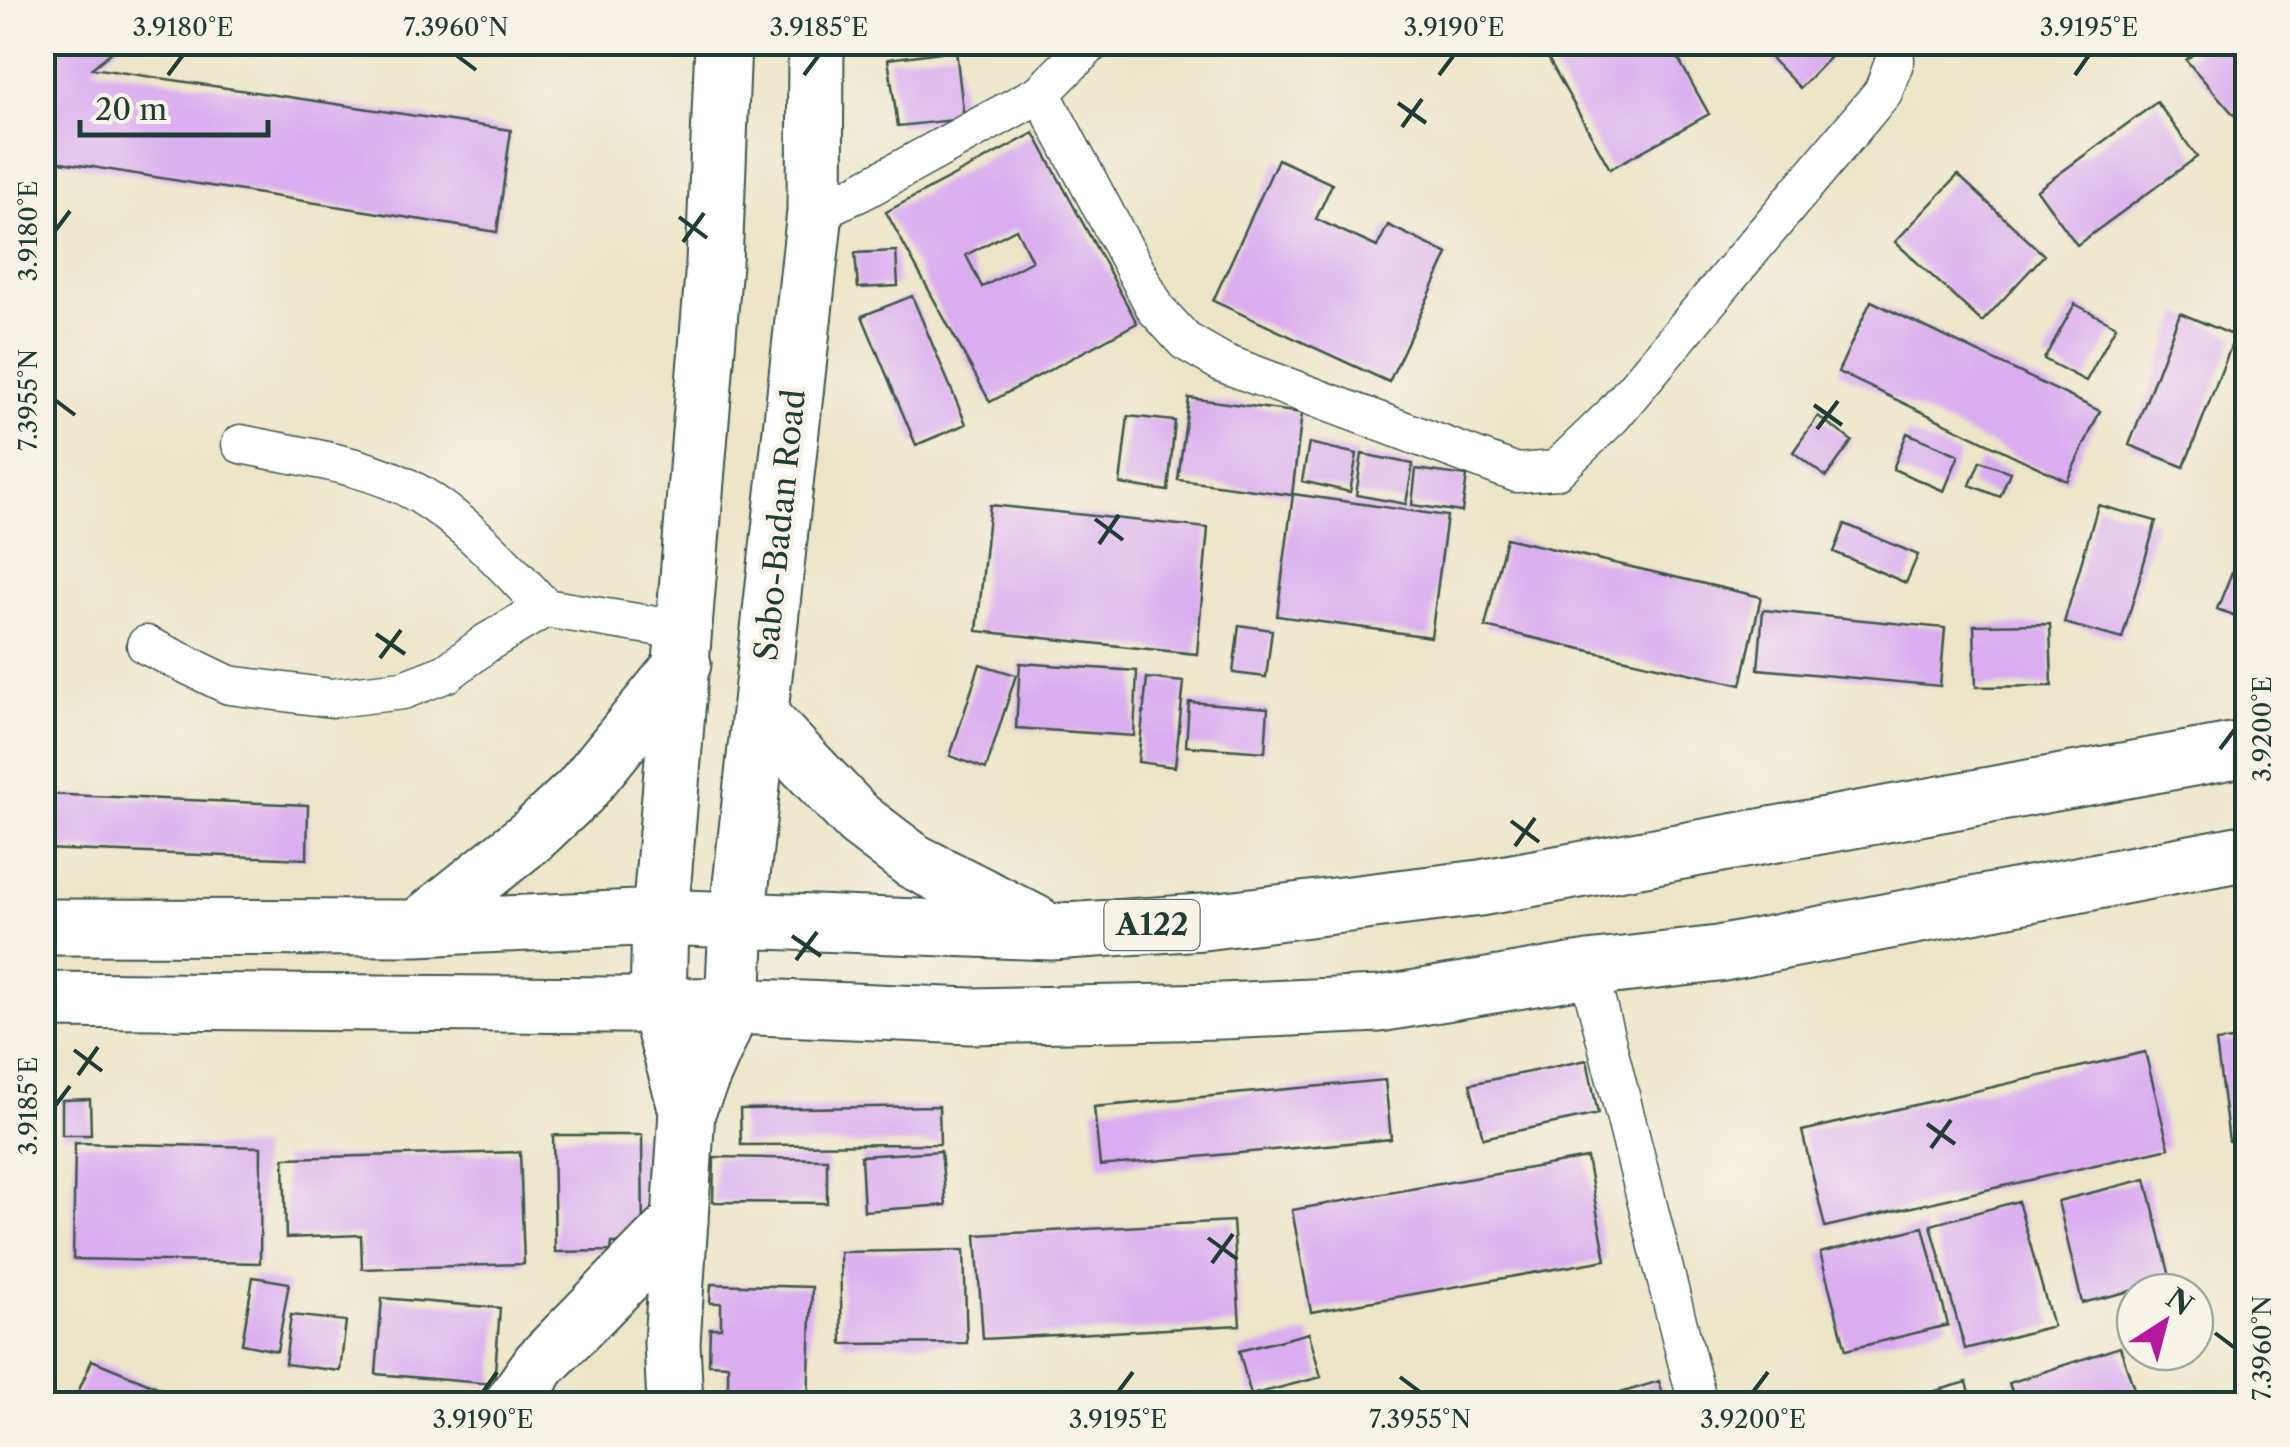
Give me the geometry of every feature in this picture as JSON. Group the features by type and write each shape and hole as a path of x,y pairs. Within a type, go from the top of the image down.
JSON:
{"main road":[{"path":"675,1404 672,1342 687,1111 658,1006 660,917 714,263 723,42"},
{"name":"Sabo-Badan Road","path":"734,1006 737,921 815,212 816,42"},
{"path":"417,928 533,835 580,791 686,629 770,599"},
{"path":"760,716 859,820 913,861 1051,932"},
{"name":"A122","path":"42,927 417,928 660,917 1051,932 1203,922 1480,888 2248,748"},
{"path":"42,1000 734,1006 971,1016 1380,1004 1588,969 1718,954 2248,852"},
{"path":"687,1111 734,1006"},
{"path":"512,1404 540,1364 680,1221"}],"lane":[{"path":"815,212 860,192 1041,93 1092,42"},
{"path":"1041,93 1156,309 1186,340 1223,363 1517,474 1556,470 1612,416 1883,92 1895,60 1894,42"},
{"path":"241,444 366,471 418,494 483,542 546,608 686,629"},
{"path":"146,645 229,684 332,698 403,690 447,674 488,642 546,608"},
{"path":"1588,969 1698,1404"}],"building":[{"path":"42,42 124,42 92,68 511,130 497,232 42,159"},
{"path":"1539,42 1669,42 1709,114 1610,169"},
{"path":"1785,42 1814,42 1829,58 1800,88 1770,57"},
{"path":"2206,42 2248,42 2248,103 2234,115 2186,60"},
{"path":"956,50 964,119 898,126 888,59"},
{"path":"2157,102 2197,157 2077,245 2037,190"},
{"path":"1034,133 1137,323 990,402 886,212","holes":["1016,229 1032,261 982,287 966,255"]},
{"path":"1278,159 1332,184 1316,219 1377,247 1388,225 1448,254 1389,382 1213,301"},
{"path":"1958,175 2044,255 1982,322 1895,242"},
{"path":"896,251 898,286 858,288 855,253"},
{"path":"912,296 966,424 916,445 862,316"},
{"path":"1871,301 2100,411 2067,481 1838,372"},
{"path":"2075,304 2116,326 2086,381 2044,359"},
{"path":"2180,313 2235,336 2184,467 2129,445"},
{"path":"1189,398 1302,413 1292,495 1178,480"},
{"path":"1128,416 1175,421 1168,491 1120,484"},
{"path":"1818,416 1852,441 1826,477 1793,452"},
{"path":"1907,433 1959,455 1944,491 1893,469"},
{"path":"1309,443 1357,454 1350,492 1302,481"},
{"path":"1362,454 1413,464 1406,504 1356,495"},
{"path":"1980,461 2010,472 2000,497 1970,485"},
{"path":"1416,469 1467,476 1462,512 1412,505"},
{"path":"1293,494 1447,516 1431,637 1277,616"},
{"path":"990,505 1208,528 1197,654 977,631"},
{"path":"2098,505 2156,521 2122,639 2064,623"},
{"path":"1845,524 1918,555 1906,583 1834,552"},
{"path":"2248,535 2248,621 2217,609"},
{"path":"1506,538 1761,597 1741,685 1485,627"},
{"path":"1763,610 1945,628 1940,686 1758,669"},
{"path":"2050,624 2052,686 1976,687 1974,625"},
{"path":"1239,625 1272,630 1266,677 1233,673"},
{"path":"1020,663 1137,671 1134,736 1016,728"},
{"path":"980,664 1016,675 986,769 950,756"},
{"path":"1147,678 1184,682 1175,767 1138,762"},
{"path":"1189,702 1268,708 1265,752 1186,746"},
{"path":"42,794 308,805 307,859 42,849"},
{"path":"2248,1038 2248,1139 2229,1141 2216,1042"},
{"path":"2145,1052 2169,1148 1825,1227 1802,1131"},
{"path":"1587,1060 1598,1114 1483,1138 1470,1084"},
{"path":"1385,1080 1391,1139 1100,1166 1094,1107"},
{"path":"90,1099 91,1135 62,1135 62,1100"},
{"path":"939,1106 940,1144 741,1145 740,1109"},
{"path":"553,1135 642,1135 643,1243 612,1243 611,1251 555,1252"},
{"path":"75,1143 261,1147 260,1263 73,1259"},
{"path":"941,1151 946,1205 864,1211 861,1156"},
{"path":"520,1152 524,1264 362,1269 361,1235 286,1238 284,1158"},
{"path":"714,1157 827,1159 827,1203 713,1202"},
{"path":"1587,1158 1606,1260 1311,1312 1292,1210"},
{"path":"2146,1179 2169,1272 2115,1272 2115,1295 2082,1303 2058,1201"},
{"path":"2018,1201 2053,1326 1965,1349 1931,1225"},
{"path":"1233,1221 1240,1325 983,1339 976,1235"},
{"path":"1923,1227 1948,1325 1846,1350 1820,1253"},
{"path":"964,1250 967,1343 842,1344 840,1252"},
{"path":"253,1277 289,1283 277,1351 242,1344"},
{"path":"711,1284 812,1287 808,1404 728,1404 728,1365 709,1364 710,1328 721,1328 721,1303 710,1303"},
{"path":"382,1298 500,1308 494,1384 376,1374"},
{"path":"291,1315 346,1321 340,1371 285,1364"},
{"path":"1309,1333 1321,1377 1251,1395 1239,1351"},
{"path":"2115,1349 2115,1372 2128,1372 2139,1404 2016,1404 2009,1383"},
{"path":"92,1360 198,1404 73,1404"},
{"path":"1659,1381 1666,1404 1585,1404"},
{"path":"1967,1382 1973,1404 1893,1404 1893,1403"}]}
